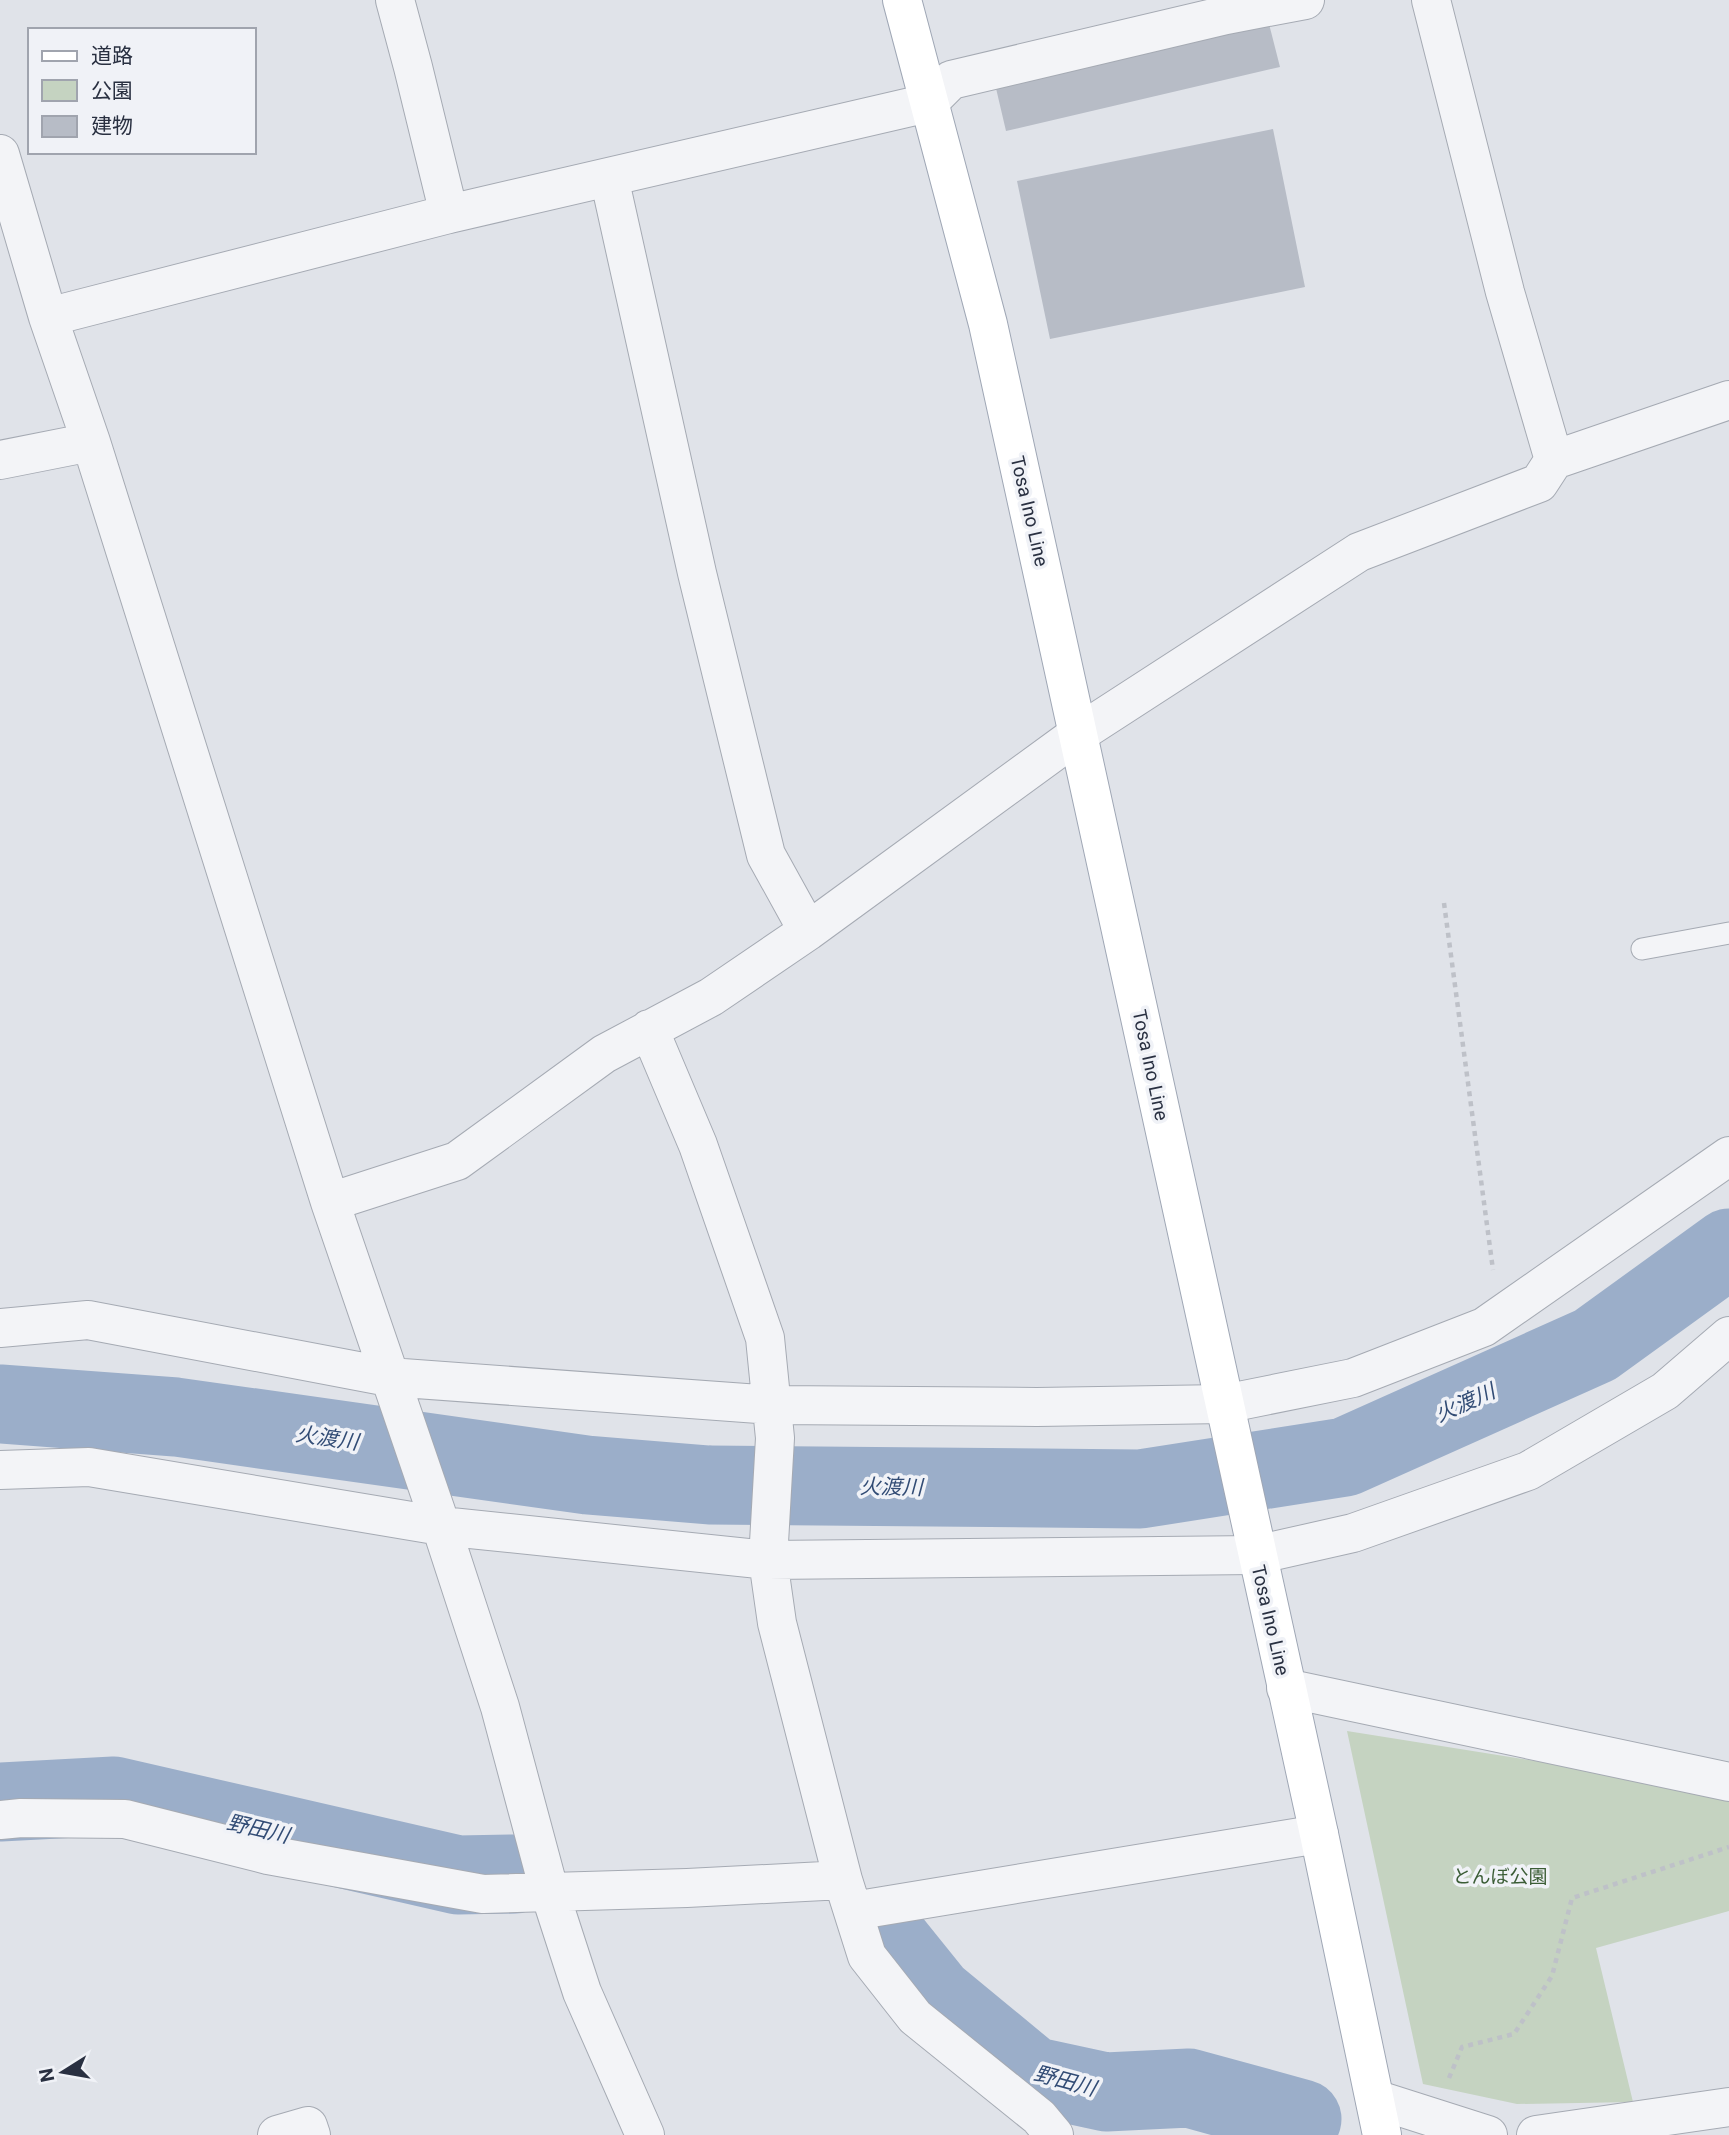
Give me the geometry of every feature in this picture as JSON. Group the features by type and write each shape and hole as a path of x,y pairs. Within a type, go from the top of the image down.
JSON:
{"main road":[{"name":"Tosa Ino Line","path":"902,0 988,324 1379,2117"}],"street":[{"path":"395,0 449,214"},
{"path":"48,317 449,214 928,103 951,80 1226,15 1305,0"},
{"path":"1431,0 1502,279 1554,460"},
{"path":"0,154 48,317 91,442 330,1202 439,1519 500,1707 549,1890 582,1992 645,2135"},
{"path":"609,177 697,573 766,855 808,931"},
{"path":"330,1202 457,1161 604,1054 711,997 808,931 1079,734 1359,552 1539,483 1554,460 1729,400"},
{"path":"0,460 91,442"},
{"path":"649,1029 698,1145 765,1338 774,1422 768,1548 777,1623 848,1896 867,1956 915,2017 1039,2117 1054,2135"},
{"path":"0,1328 88,1320 394,1390 774,1422 1037,1408 1226,1411 1353,1378 1484,1327 1729,1156"},
{"path":"0,1470 89,1467 439,1519 768,1548 1254,1542 1353,1533 1528,1471 1665,1391 1729,1336"},
{"path":"1286,1688 1729,1782"},
{"path":"0,1820 125,1819 268,1855 483,1894 687,1888 848,1896 1319,1834"},
{"path":"1536,2135 1729,2107"},
{"path":"1379,2117 1432,2117 1488,2135"},
{"path":"277,2135 308,2126 310,2135"}],"lane":[{"path":"1642,949 1729,933"}],"path":[{"path":"1444,903 1500,1316"},
{"path":"1432,2117 1462,2048 1514,2034 1552,1976 1572,1898 1729,1847"}],"green space":[{"name":"とんぼ公園","path":"1347,1731 1729,1792 1729,1911 1596,1948 1633,2102 1517,2104 1423,2084"}],"building":[{"path":"1268,20 1280,67 1006,131 995,84"},
{"path":"1273,129 1305,287 1050,339 1017,181"}],"waterway":[{"name":"火渡川","path":"0,1404 176,1417 587,1475 709,1485 1140,1489 1345,1457 1595,1345 1729,1248"},
{"name":"野田川","path":"0,1802 114,1796 458,1875 515,1874"},
{"name":"野田川","path":"881,1929 935,1996 1032,2076 1106,2092 1189,2088 1302,2119"}]}
